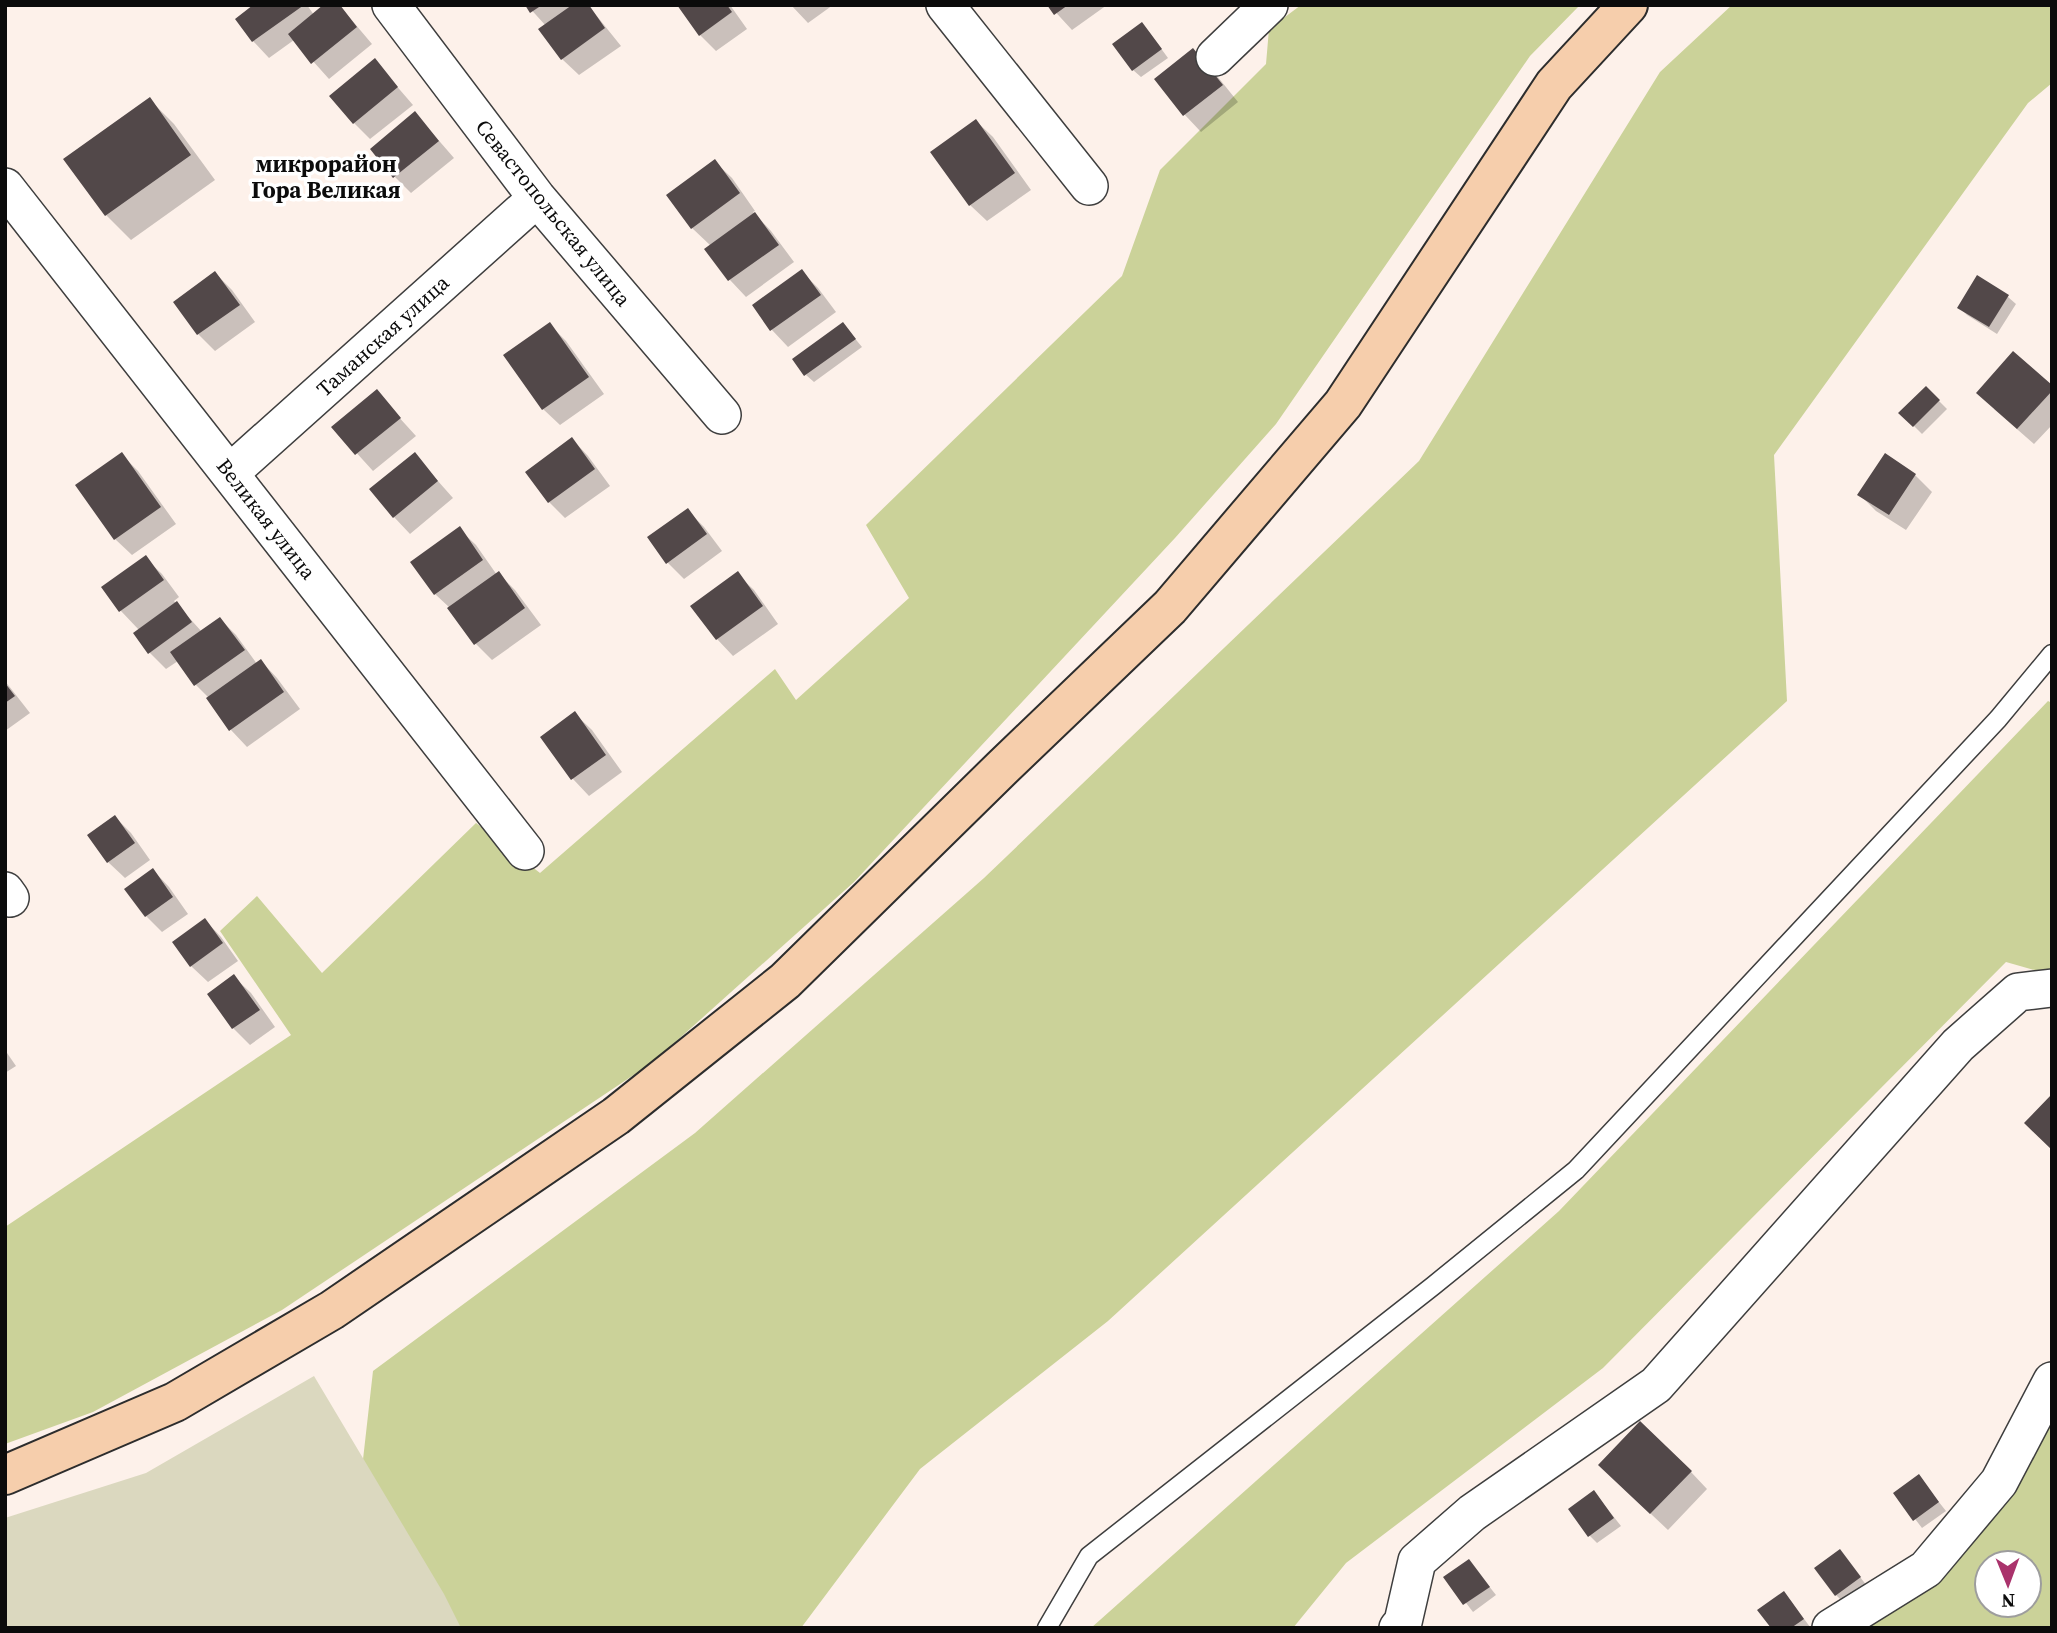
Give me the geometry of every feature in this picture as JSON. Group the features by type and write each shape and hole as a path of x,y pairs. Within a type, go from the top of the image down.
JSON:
{"main road":[{"path":"5,1475 175,1402 332,1310 616,1116 785,981 993,776 1170,607 1343,404 1555,85 1628,5"}],"street":[{"name":"Севастопольская улица","path":"391,5 537,198 722,415"},
{"path":"945,5 1090,186"},
{"path":"1215,57 1269,5"},
{"name":"Великая улица","path":"5,187 525,851"},
{"name":"Таманская улица","path":"230,473 537,198"},
{"path":"1404,1626 1417,1561 1472,1513 1656,1385 1958,1045 2018,992 2052,988"},
{"path":"1831,1628 1926,1569 1999,1482 2052,1381"}],"lane":[{"path":"1047,1628 1089,1556 1576,1170 1998,719 2052,654"}],"green space":[{"path":"1301,5 1580,5 1530,56 1276,424 1175,538 854,882 653,1062 282,1310 93,1412 5,1444 5,1227 291,1035 220,931 257,896 322,973 476,823 540,873 775,669 796,700 909,598 866,525 1122,276 1160,170 1266,64 1269,29"},
{"path":"1732,5 2052,5 2052,83 2028,103 1774,455 1787,701 1108,1321 920,1469 801,1628 344,1628 373,1371 695,1133 984,878 1419,461 1660,72"},
{"path":"2048,701 2052,703 2052,975 2006,962 1603,1368 1346,1563 1293,1628 1091,1628 1559,1211"},
{"path":"2052,1377 2052,1628 1827,1628 2006,1491"}],"shaded area":[{"path":"314,1376 444,1594 461,1628 5,1628 5,1518 146,1473"}],"building":[{"path":"253,5 304,5 252,42 235,19"},
{"path":"323,5 340,5 357,27 311,64 288,34"},
{"path":"525,5 542,5 530,13"},
{"path":"572,5 589,5 605,28 561,60 538,29"},
{"path":"677,5 727,5 732,12 699,36"},
{"path":"1047,5 1068,5 1054,15"},
{"path":"1142,22 1162,49 1132,71 1112,44"},
{"path":"1193,48 1223,85 1183,116 1154,79"},
{"path":"375,58 398,87 353,124 329,96"},
{"path":"150,97 191,155 105,216 63,159"},
{"path":"415,111 439,141 393,178 370,149"},
{"path":"976,119 1015,173 969,206 930,152"},
{"path":"715,159 740,193 691,229 666,195"},
{"path":"755,212 779,245 728,281 704,249"},
{"path":"802,269 821,295 770,331 752,305"},
{"path":"215,271 240,305 197,335 173,302"},
{"path":"1977,275 2009,295 1989,327 1957,308"},
{"path":"550,322 589,377 542,410 503,355"},
{"path":"843,322 856,339 804,376 792,359"},
{"path":"2013,351 2052,385 2052,391 2017,429 1976,393"},
{"path":"1926,386 1940,400 1913,427 1898,413"},
{"path":"377,389 401,418 355,455 331,427"},
{"path":"572,437 595,469 548,503 525,472"},
{"path":"122,452 161,507 114,540 75,485"},
{"path":"415,452 438,481 393,518 369,489"},
{"path":"1885,453 1916,474 1889,515 1857,495"},
{"path":"688,508 707,534 666,564 647,537"},
{"path":"460,526 483,560 434,595 410,562"},
{"path":"146,555 164,580 119,612 101,587"},
{"path":"499,571 525,608 474,645 447,608"},
{"path":"738,571 763,606 716,640 690,606"},
{"path":"177,601 192,622 148,654 133,633"},
{"path":"220,617 245,650 194,686 170,652"},
{"path":"261,659 284,692 229,731 206,698"},
{"path":"5,683 15,696 5,703"},
{"path":"575,711 606,755 571,780 540,737"},
{"path":"115,815 135,843 107,863 87,835"},
{"path":"153,868 173,897 145,917 124,889"},
{"path":"205,918 223,943 190,967 172,942"},
{"path":"234,974 260,1010 232,1029 207,994"},
{"path":"2052,1094 2052,1150 2024,1123"},
{"path":"1640,1421 1692,1471 1650,1514 1598,1465"},
{"path":"1919,1474 1939,1502 1913,1521 1893,1493"},
{"path":"1594,1490 1614,1518 1588,1537 1568,1509"},
{"path":"1840,1549 1861,1577 1835,1596 1814,1568"},
{"path":"1469,1559 1490,1587 1463,1605 1443,1577"},
{"path":"1784,1591 1804,1619 1791,1628 1771,1628 1757,1610"}],"district":[{"name":"микрорайон Гора Великая","path":"326,177"}]}
